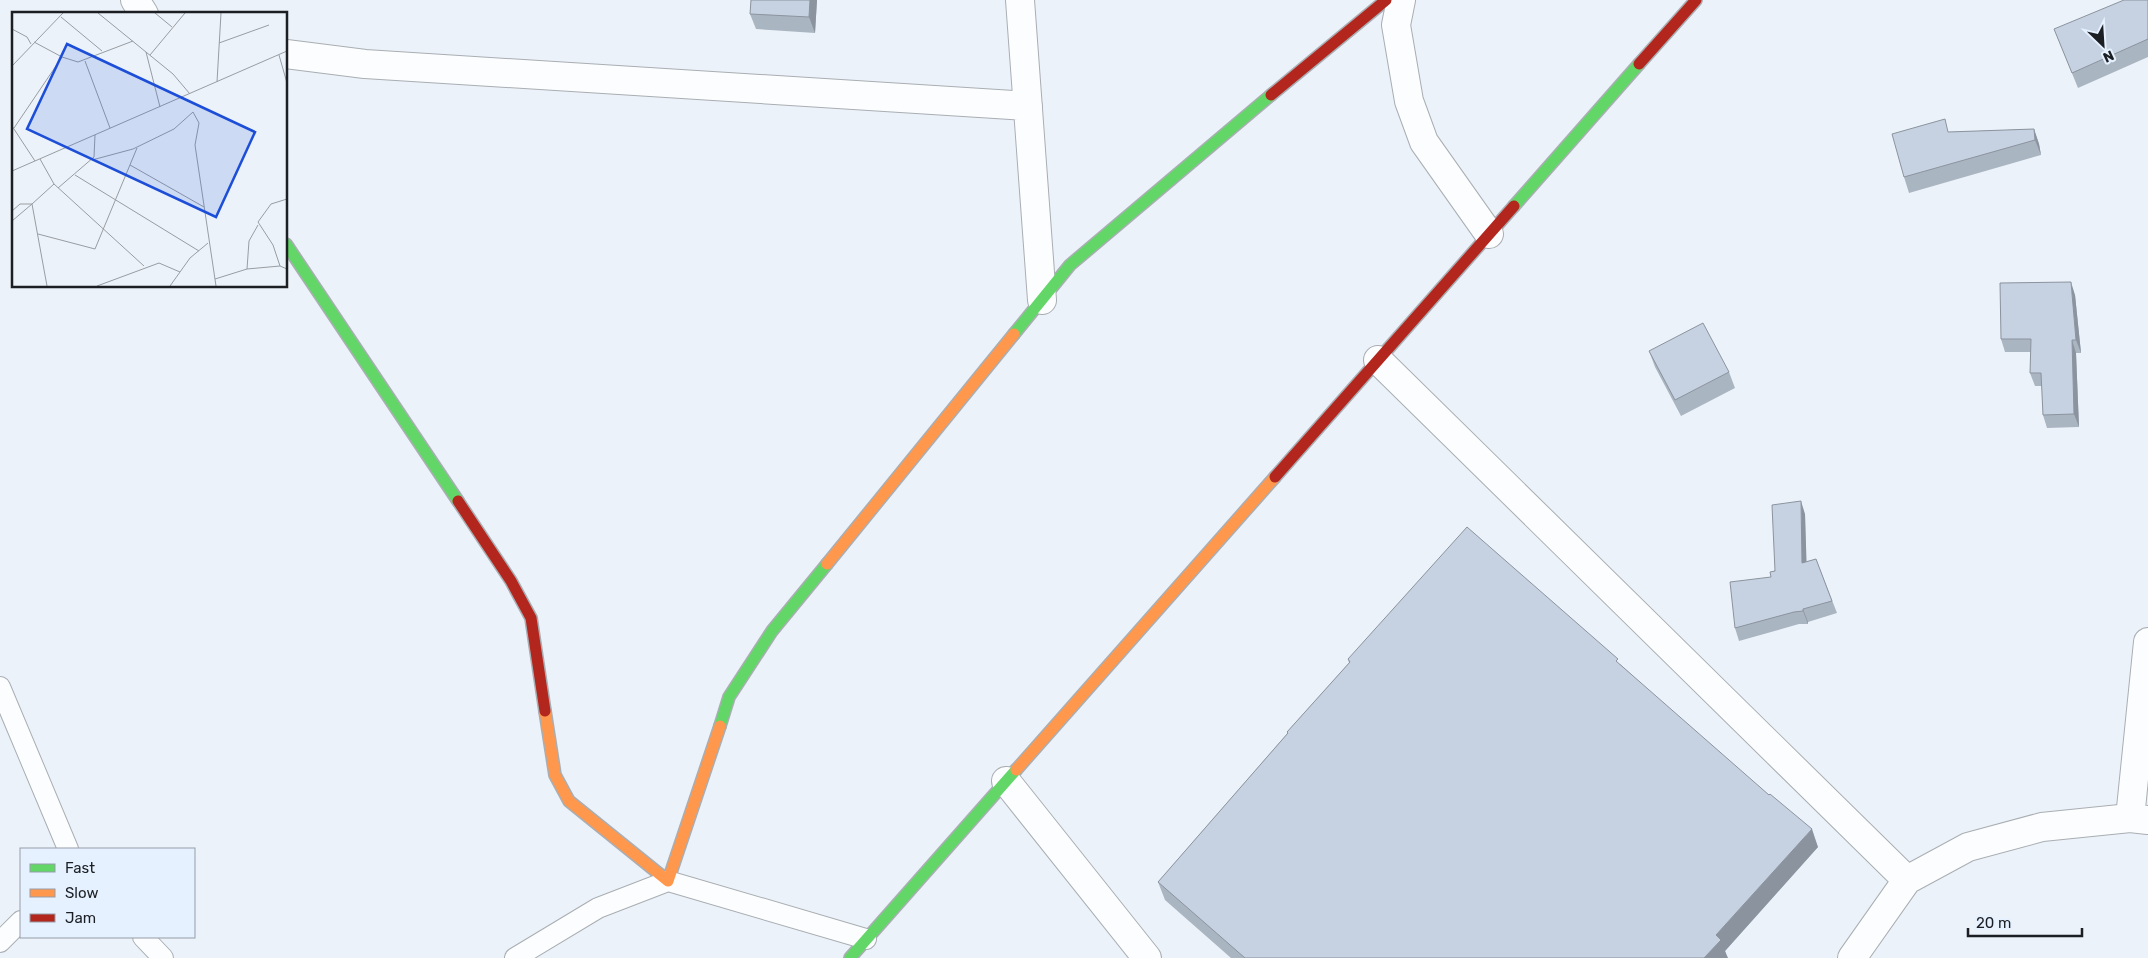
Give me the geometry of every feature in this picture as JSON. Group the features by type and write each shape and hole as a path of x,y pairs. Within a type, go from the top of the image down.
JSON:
{"main road":[{"path":"288,247 511,581 531,618 555,775 570,802 668,881 729,697 772,631 1070,265 1108,231 1386,0"},
{"path":"850,958 1696,0"}],"street":[{"path":"135,0 143,12"},
{"path":"1020,0 1042,300"},
{"path":"1401,0 1396,25 1409,102 1424,142 1489,234"},
{"path":"288,54 365,64 1028,106"},
{"path":"1378,360 1907,880"},
{"path":"1852,958 1907,880 1968,847 2042,827 2139,819 2148,642"},
{"path":"1006,781 1147,958"}],"lane":[{"path":"0,687 68,848"},
{"path":"514,958 598,908 668,881 866,940"},
{"path":"0,942 20,922"},
{"path":"144,938 163,958"}],"building":[{"path":"751,0 810,0 809,17 750,14"},
{"path":"2124,0 2148,0 2148,39 2072,73 2054,29"},
{"path":"1945,119 1948,132 2034,129 2035,140 1904,177 1892,134"},
{"path":"2071,282 2076,340 2072,340 2074,414 2043,415 2041,373 2030,373 2031,339 2001,339 2000,283"},
{"path":"1703,323 1729,372 1675,400 1649,351"},
{"path":"1801,501 1802,563 1816,559 1832,601 1803,609 1803,611 1735,628 1730,582 1771,577 1770,572 1775,571 1772,505"},
{"path":"1467,527 1769,795 1812,829 1716,935 1721,940 1704,958 1245,958 1158,882 1350,662 1348,659"}],"traffic: fast":[{"path":"1514,206 1639,64"},
{"path":"1014,334 1070,265 1271,95"},
{"path":"288,247 458,501"},
{"path":"720,726 729,697 772,631 827,564"},
{"path":"850,958 1016,770"}],"traffic: slow":[{"path":"827,564 1014,334"},
{"path":"1016,770 1275,477"},
{"path":"545,711 555,775 569,801 668,881 720,726"}],"traffic: jam":[{"path":"1271,95 1386,0"},
{"path":"1639,64 1696,0"},
{"path":"1275,477 1514,206"},
{"path":"458,501 511,581 531,618 545,711"}]}
